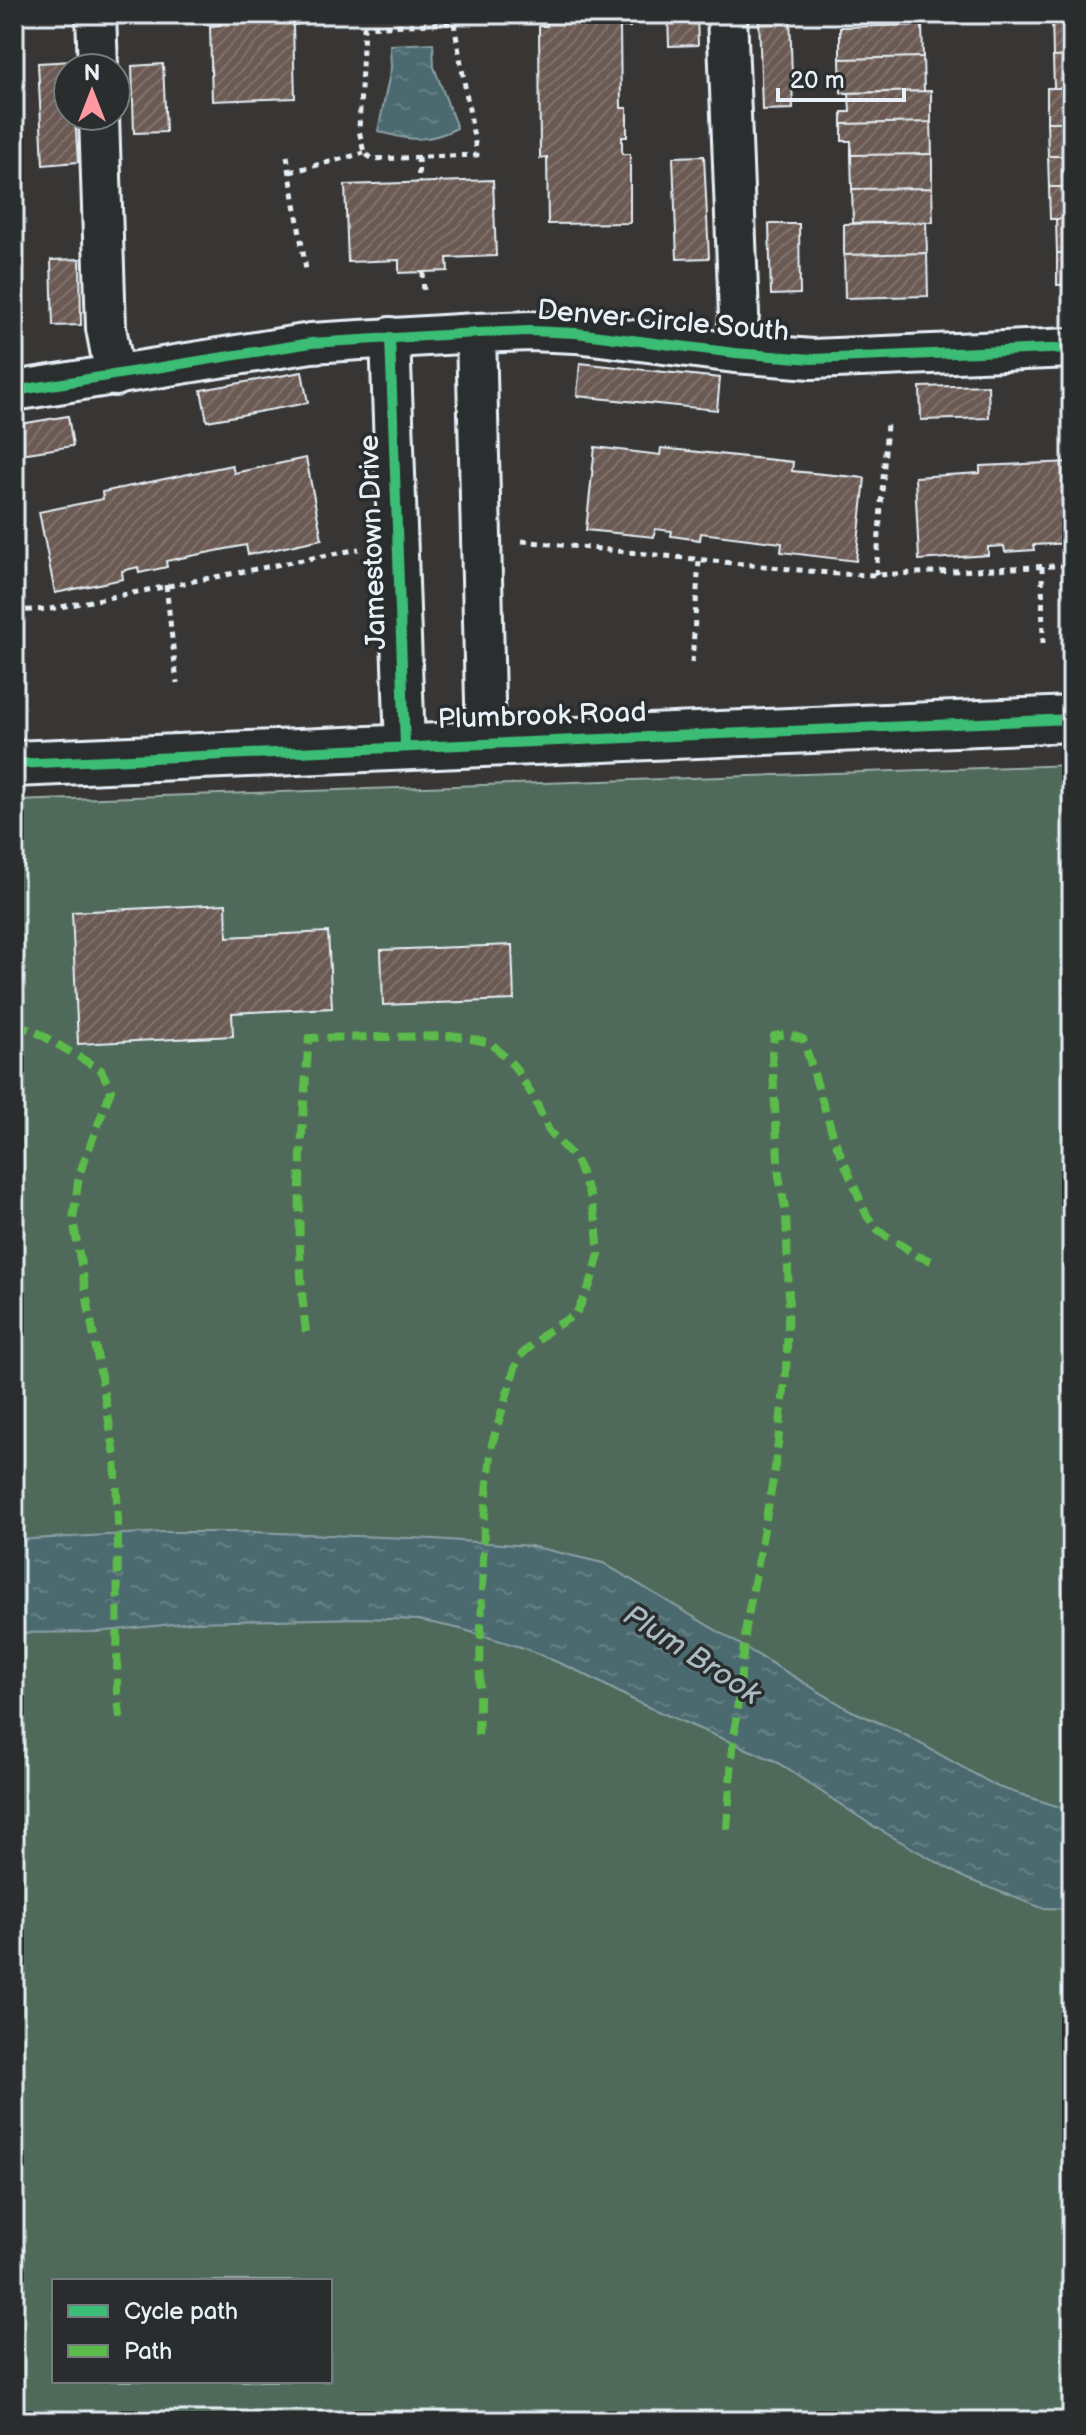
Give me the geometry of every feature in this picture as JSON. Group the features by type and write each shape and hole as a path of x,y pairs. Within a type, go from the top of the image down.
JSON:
{"street":[{"path":"96,14 97,52"},
{"path":"727,14 739,315 735,353"},
{"path":"100,132 106,328 115,376"},
{"path":"476,333 486,742"},
{"name":"Denver Circle South","path":"14,391 311,343 476,333 576,333 735,353 812,359 1072,348"},
{"name":"Jamestown Drive","path":"390,337 405,746"},
{"name":"Plumbrook Road","path":"14,764 1072,719"}],"path":[{"path":"454,23 477,155 373,159 364,153 359,130 364,27 454,23"},
{"path":"290,172 364,153"},
{"path":"287,156 306,270"},
{"path":"418,157 419,183"},
{"path":"423,272 424,309"},
{"path":"876,575 887,424"},
{"path":"511,541 838,574 876,575 1072,565"},
{"path":"14,611 50,609 367,547"},
{"path":"692,663 699,560"},
{"path":"1042,566 1043,647"},
{"path":"166,585 177,683"}],"green space":[{"path":"1072,765 1072,2421 14,2421 14,801"}],"water":[{"path":"433,43 434,67 457,128 418,139 378,131 391,68 390,45"},
{"name":"Plum Brook","path":"164,1532 434,1539 531,1546 603,1563 850,1710 896,1730 998,1787 1072,1811 1072,1909 1042,1908 967,1879 873,1826 775,1761 641,1704 527,1649 461,1629 418,1620 361,1618 192,1622 97,1632 14,1633 14,1540"}],"building":[{"path":"219,14 300,14 300,24 293,25 295,98 212,101 210,26 220,25"},
{"path":"547,14 630,14 630,27 620,27 621,108 627,108 627,137 622,137 622,154 630,154 630,223 548,224 547,157 540,158 539,26 547,26"},
{"path":"668,14 697,14 698,45 669,46"},
{"path":"759,14 790,14 793,109 762,110"},
{"path":"1052,14 1072,14 1072,56 1053,57"},
{"path":"922,25 923,57 840,59 840,27"},
{"path":"1072,56 1072,88 1054,88 1053,57"},
{"path":"923,57 924,91 841,93 840,59"},
{"path":"52,62 52,132 76,132 78,162 43,165 38,63"},
{"path":"163,64 166,132 134,133 132,66"},
{"path":"1047,88 1072,88 1072,122 1047,122"},
{"path":"931,91 931,122 842,124 842,112 850,112 849,93"},
{"path":"931,122 932,154 851,155 851,141 842,141 842,124"},
{"path":"1047,122 1072,122 1072,156 1048,156"},
{"path":"932,154 932,188 852,189 851,155"},
{"path":"704,156 709,258 677,259 673,157"},
{"path":"1048,156 1072,156 1072,187 1049,187"},
{"path":"493,180 496,256 447,258 448,271 399,273 399,260 348,262 345,185"},
{"path":"1049,187 1072,187 1072,219 1050,219"},
{"path":"932,188 933,222 853,223 852,189"},
{"path":"1056,219 1072,219 1072,253 1057,253"},
{"path":"926,222 927,253 844,255 844,224"},
{"path":"769,224 799,224 800,294 771,295"},
{"path":"927,253 928,296 845,298 844,255"},
{"path":"1057,253 1072,253 1072,285 1057,285"},
{"path":"80,259 81,325 53,326 51,260"},
{"path":"580,363 720,378 717,410 577,396"},
{"path":"302,372 308,403 207,421 201,390"},
{"path":"988,385 989,418 921,420 920,387"},
{"path":"68,416 73,446 14,455 14,425"},
{"path":"595,447 660,455 661,448 793,462 792,471 865,478 856,561 781,552 782,543 701,533 700,540 671,536 672,531 655,529 654,537 586,530"},
{"path":"306,458 322,539 248,555 246,545 166,561 167,567 139,573 138,567 122,571 123,579 55,593 39,512 103,499 102,492 232,465 234,473"},
{"path":"1072,462 1072,543 1033,545 1034,550 1005,552 1004,546 988,547 988,555 919,560 915,477 980,473 980,466"},
{"path":"226,904 227,937 328,932 332,1008 232,1013 233,1036 78,1044 72,912"},
{"path":"512,945 514,1000 383,1005 381,950"}],"marked path":[{"path":"14,1024 33,1030 101,1070 111,1090 79,1175 73,1220 115,1455 118,1522 117,1692 121,1723"},
{"path":"727,1829 746,1627 775,1469 786,1372 789,1297 786,1213 779,1176 772,1054 774,1036 787,1034 803,1039 835,1141 867,1216 879,1231 918,1256 932,1261"},
{"path":"306,1332 300,1222 301,1148 309,1038 458,1036 491,1043 514,1066 534,1098 549,1131 576,1160 590,1196 599,1255 590,1285 576,1314 549,1330 518,1358 492,1444 484,1523 478,1740"}],"cycle path":[{"path":"14,391 311,343 476,333 576,333 735,353 812,359 1072,348"},
{"path":"390,337 405,746"},
{"path":"14,764 1072,719"}]}
